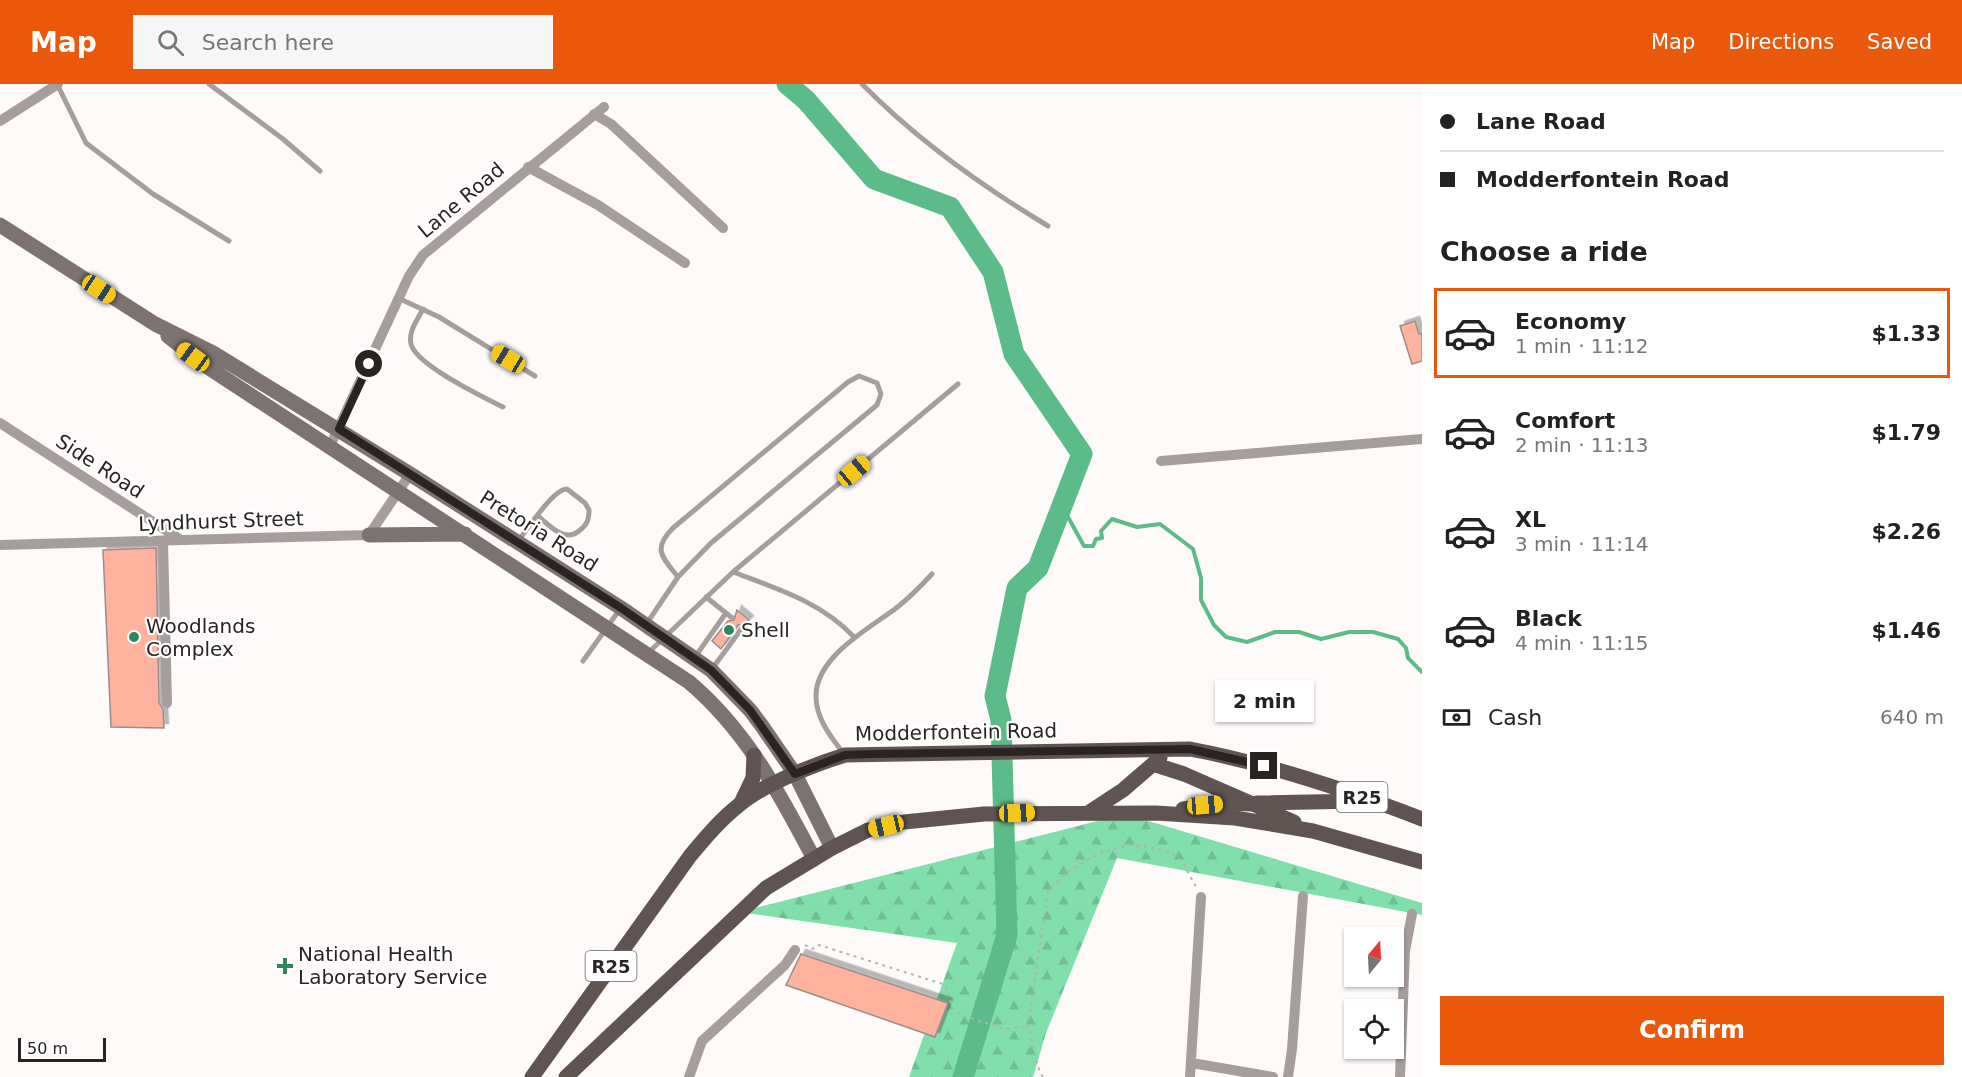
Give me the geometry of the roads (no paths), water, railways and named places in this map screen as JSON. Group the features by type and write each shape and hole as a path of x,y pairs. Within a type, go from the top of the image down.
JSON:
{"main road":[{"name":"Pretoria Road","path":"0,225 155,324 213,353 339,429 621,608 711,670 750,710 795,774 831,848"},
{"name":"Pretoria Road","path":"155,324 206,366 648,653 711,700 733,724 775,785 814,859"},
{"path":"369,535 465,534"},
{"path":"506,560 517,542"},
{"name":"Modderfontein Road","path":"532,1077 690,855 716,826 741,803 795,774 845,755 1022,754 1190,749 1226,756 1376,801 1422,819"},
{"path":"1088,813 1123,790 1168,751"},
{"path":"741,803 753,778 754,755"},
{"path":"1153,764 1184,774 1313,831"},
{"path":"1156,813 1225,803 1376,801"},
{"name":"R25","path":"566,1077 766,888 831,848 868,831 904,822 984,814 1156,813 1235,818 1313,831 1422,862"}],"street":[{"path":"0,121 57,84"},
{"name":"Lane Road","path":"330,446 416,264 432,245 604,106"},
{"path":"594,114 611,124 723,228"},
{"path":"528,167 598,205 685,263"},
{"name":"Side Road","path":"0,423 181,540"},
{"path":"1161,461 1422,439"},
{"path":"369,535 410,474"},
{"name":"Lyndhurst Street","path":"0,545 369,535"},
{"path":"163,541 167,703"},
{"path":"1288,1077 1303,896"},
{"path":"1190,1077 1201,897"},
{"path":"1400,1077 1405,951 1412,914"},
{"path":"689,1077 702,1041 785,965 795,950"},
{"path":"1192,1063 1251,1076 1273,1077"}],"lane":[{"path":"57,84 86,143 153,194 229,241"},
{"path":"209,84 283,139 320,171"},
{"path":"862,84 892,115 938,153 1048,226"},
{"path":"398,298 423,309 535,376"},
{"path":"423,309 412,331 411,345 415,352 441,373 503,407"},
{"path":"646,625 678,577 711,543 877,405 880,394 877,383 859,376 848,382 673,528 663,539 660,549 663,558 678,577"},
{"path":"648,653 733,572 958,384"},
{"path":"517,542 538,516 563,489 576,495 589,510 586,526 574,535 566,536 538,516"},
{"path":"733,572 808,601 832,616 854,637"},
{"path":"845,755 821,720 816,696 820,678 854,637 896,608 932,574"},
{"path":"694,658 729,615 706,597"},
{"path":"583,661 621,608"},
{"path":"711,670 742,628"}],"waterway":[{"path":"787,84 806,100 874,179 950,207 993,272 1014,354 1082,454 1038,568 1017,588 995,696 1001,720 1007,935 963,1077"},
{"path":"1062,506 1084,546 1093,546 1096,539 1102,538 1101,531 1112,519 1137,527 1160,524 1193,549 1201,578 1201,600 1214,625 1226,637 1247,642 1275,632 1299,632 1321,639 1349,632 1373,632 1398,639 1406,648 1408,658 1422,672"}],"place":[{"name":"Shell","path":"729,630"},
{"name":"Woodlands Complex","path":"134,637"},
{"name":"National Health Laboratory Service","path":"285,966"}]}
